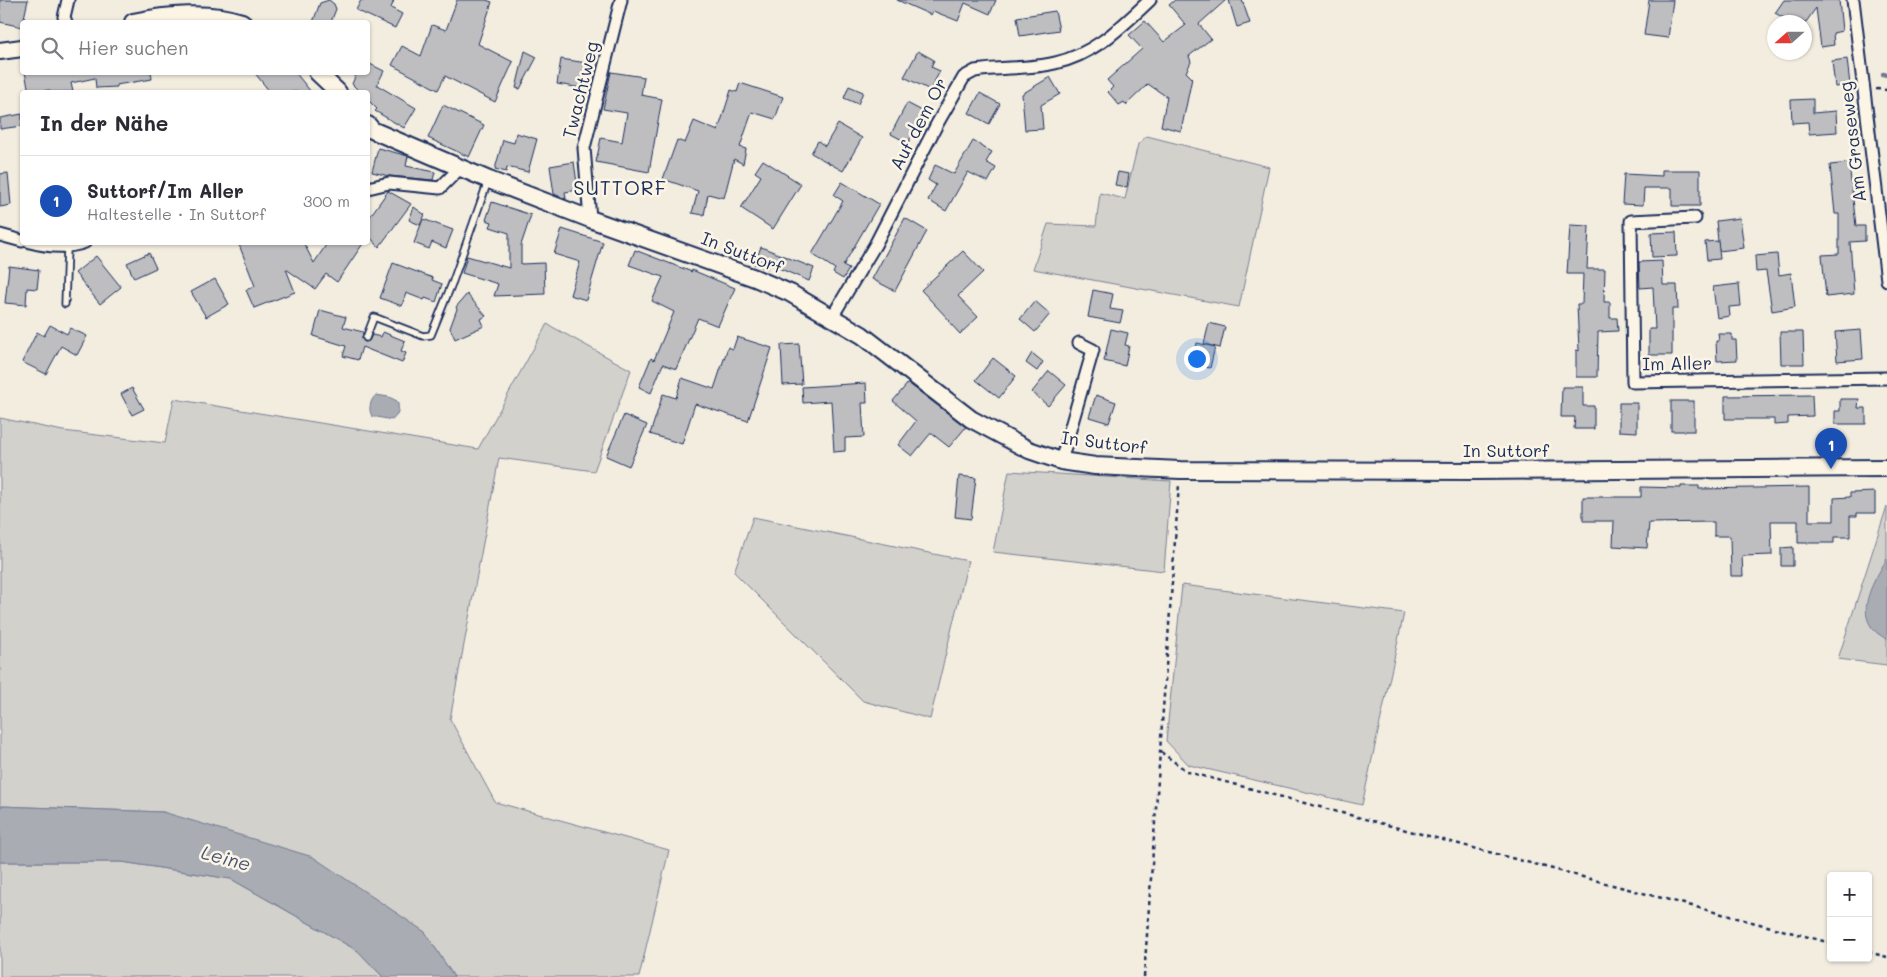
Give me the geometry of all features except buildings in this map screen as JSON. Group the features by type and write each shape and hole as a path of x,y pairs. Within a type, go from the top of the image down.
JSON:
{"main road":[{"path":"144,20 189,16 236,20"},
{"path":"0,52 20,48"},
{"path":"320,75 336,90"},
{"name":"In Suttorf","path":"370,128 488,180 790,293 862,335 972,419 1029,450 1061,461 1095,466 1180,470 1476,471 1887,468"}],"street":[{"path":"65,20 64,17 68,0"},
{"name":"Twachtweg","path":"590,219 584,148 621,0"},
{"name":"Auf dem Or","path":"832,317 875,245 936,124 964,77 975,71 1054,64 1085,53 1112,36 1150,0"},
{"name":"Am Graseweg","path":"1853,0 1887,280"},
{"path":"370,188 389,183 440,188 460,168"},
{"name":"Im Aller","path":"1695,218 1631,221 1633,382 1887,378"},
{"path":"0,235 20,240"},
{"path":"40,245 67,248 76,245"},
{"path":"1061,461 1093,350 1079,343"}],"lane":[{"path":"366,338 374,317 423,336 431,336 453,281 488,180"},
{"path":"65,304 67,248"}],"path":[{"path":"1144,977 1180,470"},
{"path":"1161,752 1188,772 1827,941"},
{"path":"1872,953 1887,958"}],"shaded area":[{"path":"1147,136 1269,167 1239,307 1033,269 1048,224 1096,226 1100,193 1125,199 1138,144"},
{"path":"547,324 631,370 594,471 499,458 450,719 495,802 669,850 639,977 454,977 425,932 163,812 0,806 0,418 63,431 165,443 174,399 478,449"},
{"path":"1009,471 1171,481 1164,571 993,552"},
{"path":"1887,506 1887,665 1838,659"},
{"path":"753,517 968,561 930,719 863,701 734,572"},
{"path":"1182,585 1404,613 1362,805 1189,765 1166,741"},
{"path":"0,862 122,862 231,879 358,951 382,976 0,977"}],"water":[{"path":"376,395 389,397 397,401 398,412 392,420 372,416 370,405"},
{"path":"1887,559 1887,639 1875,631 1869,622 1866,612 1870,590"},
{"name":"Leine","path":"0,806 163,812 313,857 425,932 454,977 383,977 358,951 231,879 122,862 0,862"}],"waterway":[{"path":"1883,74 1887,75"}],"place":[{"name":"Suttorf/Im Aller","path":"1831,469"}],"district":[{"name":"SUTTORF","path":"620,188"}]}
